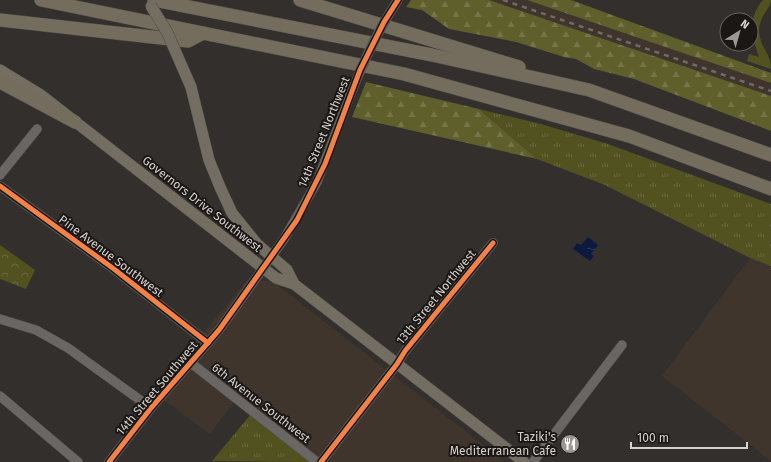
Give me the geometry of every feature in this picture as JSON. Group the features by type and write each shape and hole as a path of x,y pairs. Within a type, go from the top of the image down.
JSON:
{"highway":[{"path":"41,0 404,74 629,136 771,189"},
{"path":"300,0 491,57 589,90 771,155"},
{"path":"149,2 432,54 589,90"},
{"path":"0,20 188,41 203,33"},
{"path":"0,82 75,122"}],"main road":[{"path":"149,2 166,32 190,87 210,160 220,188 232,213 271,256 287,270 294,284"},
{"name":"Governors Drive Southwest","path":"0,70 41,95 276,278 294,284 524,462"}],"street":[{"name":"14th Street Northwest","path":"263,268 284,239 310,195 325,164 360,70 384,22 398,0"},
{"path":"0,176 37,129"},
{"name":"Pine Avenue Southwest","path":"0,186 114,269 208,343"},
{"name":"13th Street Northwest","path":"322,462 397,364 405,351 493,243"},
{"name":"14th Street Southwest","path":"109,462 151,408 219,330 263,268"},
{"path":"0,319 36,330 68,348 151,408"},
{"path":"533,462 622,345"},
{"name":"6th Avenue Southwest","path":"190,363 317,462"},
{"path":"0,396 78,462"}],"shaded area":[{"path":"489,0 527,0 771,83 771,96"},
{"path":"750,258 771,266 771,461 662,376"},
{"path":"247,280 272,281 505,462 311,462 234,402 210,434 154,393"}],"green space":[{"path":"411,0 489,0 771,96 771,131 634,79 594,69 576,59 564,57 516,42 449,29 422,10 406,7"},
{"path":"527,0 571,0 771,73 771,83"},
{"path":"763,0 771,0 761,21 759,31 759,12 756,12"},
{"path":"759,31 761,42 771,63 771,69 747,61 749,54 759,57 757,52 759,52"},
{"path":"366,82 479,109 537,159 352,117"},
{"path":"479,109 541,124 608,144 771,204 771,266 750,258 605,185 537,159"},
{"path":"0,245 35,270 26,289 0,279"},
{"path":"251,414 311,462 212,461"}],"water":[{"path":"588,237 598,245 591,254 594,256 590,261 573,249 577,243 581,245"}],"railway":[{"path":"503,0 771,91"}],"cycle path":[{"path":"109,462 151,408 219,330 297,220 325,164 360,70 384,22 398,0"},
{"path":"0,186 114,269 208,343"},
{"path":"321,462 397,364 405,351 493,243"}],"place":[{"name":"Taziki's Mediterranean Cafe","path":"570,444"}]}
